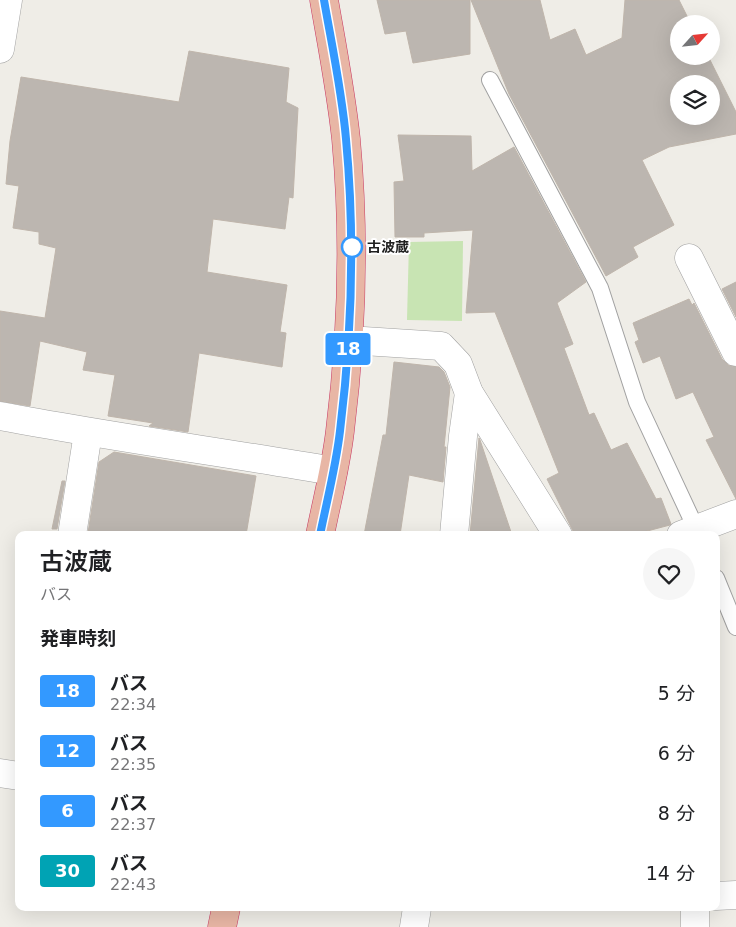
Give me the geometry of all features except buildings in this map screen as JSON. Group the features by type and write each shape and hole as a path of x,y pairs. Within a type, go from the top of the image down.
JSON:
{"highway":[{"path":"321,531 333,471 345,390 352,237 346,137 324,0"},
{"path":"222,927 225,911"}],"street":[{"path":"0,50 8,0"},
{"path":"690,258 736,352"},
{"path":"348,340 440,346 458,364 469,393 555,531"},
{"path":"454,531 469,393"},
{"path":"0,416 88,433 248,456 333,471"},
{"path":"73,531 88,433"},
{"path":"698,531 736,514"},
{"path":"0,773 15,775"},
{"path":"720,896 736,895"},
{"path":"414,927 417,911"},
{"path":"695,911 695,927"}],"lane":[{"path":"490,80 600,288 637,402 692,531"},
{"path":"720,588 736,627"}],"green space":[{"path":"463,241 462,321 407,320 409,242"}],"bus line":[{"name":"18","path":"321,531 340,432 345,390 352,237 346,137 324,0"}],"place":[{"name":"古波蔵","path":"352,247"}]}
